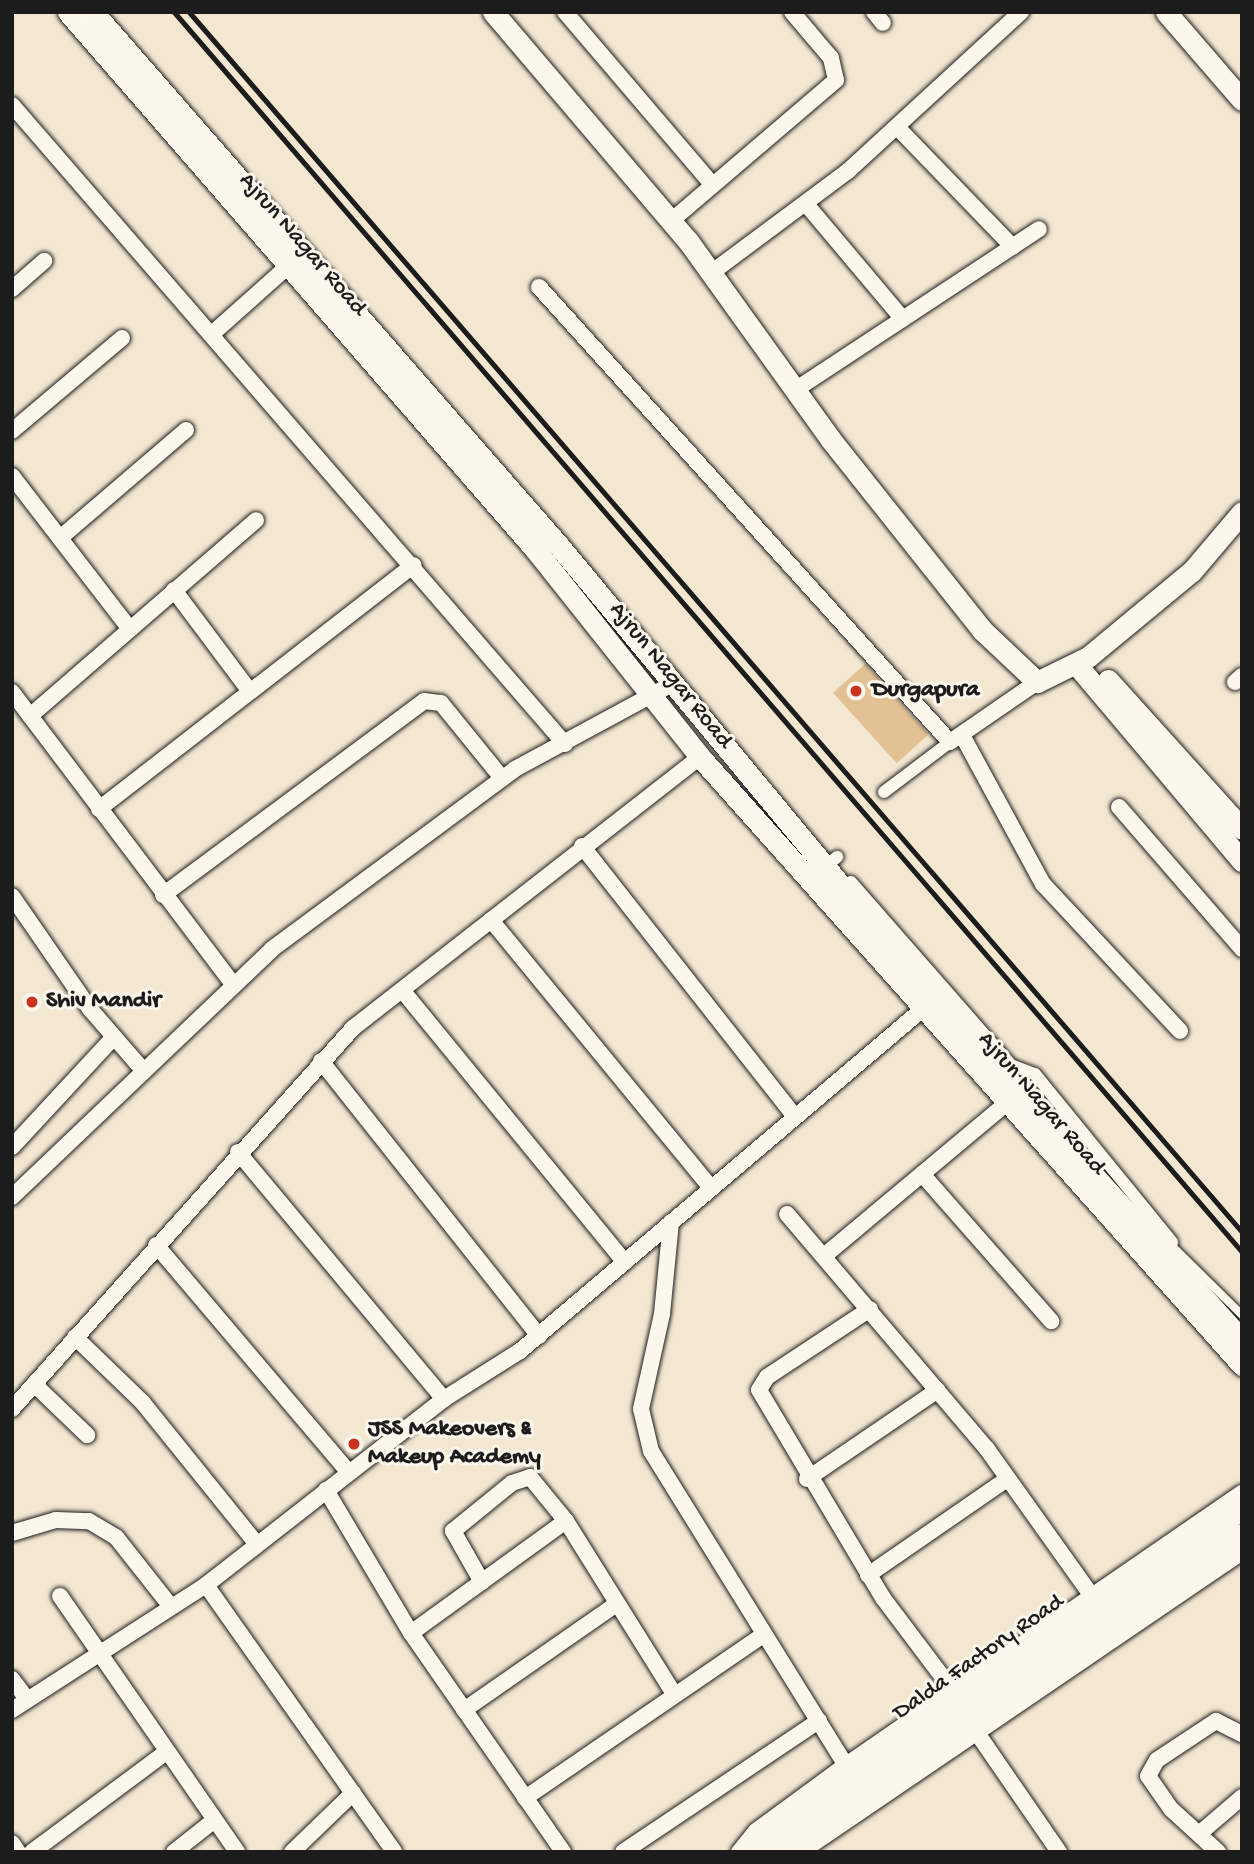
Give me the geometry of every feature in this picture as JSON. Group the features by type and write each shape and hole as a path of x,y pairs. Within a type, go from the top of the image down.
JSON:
{"street":[{"name":"Ajrun Nagar Road","path":"68,12 294,261 560,547 929,1004 1006,1104 1242,1365"},
{"name":"Ajrun Nagar Road","path":"93,12 294,261 534,548 650,698 700,757 810,879 1162,1244 1242,1340"},
{"path":"493,12 671,221 712,273 795,390 982,630 1037,682"},
{"path":"565,12 712,184"},
{"path":"671,221 835,80 831,58 792,12"},
{"path":"712,273 806,204 898,128 961,62 1021,12"},
{"path":"1166,12 1242,100"},
{"path":"12,105 213,333 565,744"},
{"path":"898,128 1013,247"},
{"path":"806,204 904,319"},
{"path":"795,390 1039,229"},
{"path":"12,289 44,261"},
{"path":"213,333 294,261"},
{"path":"539,287 956,738 1043,884 1180,1031"},
{"path":"12,431 122,338"},
{"path":"60,538 186,430"},
{"path":"12,476 130,629"},
{"path":"884,792 1037,682 1082,661 1192,571 1242,512"},
{"path":"30,716 256,520"},
{"path":"99,809 248,689 413,565"},
{"path":"174,590 248,689"},
{"path":"1082,661 1242,829"},
{"path":"1082,661 1242,861"},
{"path":"12,1197 233,984 502,778 672,684"},
{"path":"12,692 163,895 233,984"},
{"path":"163,895 424,701 440,704 502,778"},
{"path":"12,1409 321,1061 402,990 582,846 700,757"},
{"path":"1119,807 1242,949"},
{"path":"582,846 794,1115"},
{"path":"810,879 835,859 1011,1065 1035,1074 1162,1244"},
{"path":"12,896 114,1037 143,1070"},
{"path":"491,920 710,1187"},
{"path":"402,990 625,1262"},
{"path":"12,1710 104,1654 169,1604 206,1585 348,1471 444,1399 539,1336 794,1115 929,1004"},
{"path":"12,1147 114,1037"},
{"path":"321,1061 539,1336"},
{"path":"824,1256 1006,1104"},
{"path":"238,1152 444,1399"},
{"path":"922,1174 1051,1321"},
{"path":"787,1214 938,1390 1091,1595"},
{"path":"671,1222 662,1314 642,1409 651,1451 762,1636 819,1721 846,1783"},
{"path":"156,1245 348,1471"},
{"path":"870,1309 767,1377 759,1390 807,1479 869,1575 953,1691"},
{"path":"75,1337 143,1403 256,1543"},
{"path":"34,1384 87,1435"},
{"path":"807,1479 938,1390"},
{"path":"482,1582 452,1535 512,1483 526,1475 535,1480 566,1521 615,1605 673,1692"},
{"path":"869,1575 1007,1479"},
{"path":"326,1490 411,1633 563,1852"},
{"path":"738,1852 756,1831 846,1783 953,1691 1242,1493"},
{"name":"Dalda Factory Road","path":"748,1852 1242,1509"},
{"path":"12,1533 56,1520 89,1521 116,1537 169,1604"},
{"path":"411,1633 566,1521"},
{"name":"Dalda Factory Road","path":"779,1852 846,1783 1242,1534"},
{"path":"801,1852 1240,1556"},
{"path":"206,1585 394,1852"},
{"path":"61,1596 104,1654 165,1753 212,1822 237,1852"},
{"path":"464,1710 615,1605"},
{"path":"524,1798 673,1692 762,1636"},
{"path":"12,1679 27,1699"},
{"path":"623,1852 819,1721"},
{"path":"1218,1852 1154,1787 1151,1767 1216,1721 1242,1734"},
{"path":"976,1733 1059,1852"},
{"path":"32,1852 165,1753"},
{"path":"292,1852 353,1793"},
{"path":"1200,1833 1242,1797"},
{"path":"174,1852 212,1822"},
{"path":"12,1843 18,1852"}],"lane":[{"path":"1162,1244 1242,1315"}],"building":[{"path":"865,664 929,735 897,763 833,693"}],"railway":[{"path":"174,12 1242,1252"},
{"path":"189,12 1242,1232"}],"place":[{"name":"Durgapura","path":"856,691"},
{"name":"Shiv Mandir","path":"32,1002"},
{"name":"JSS Makeovers & Makeup Academy","path":"354,1444"}]}
